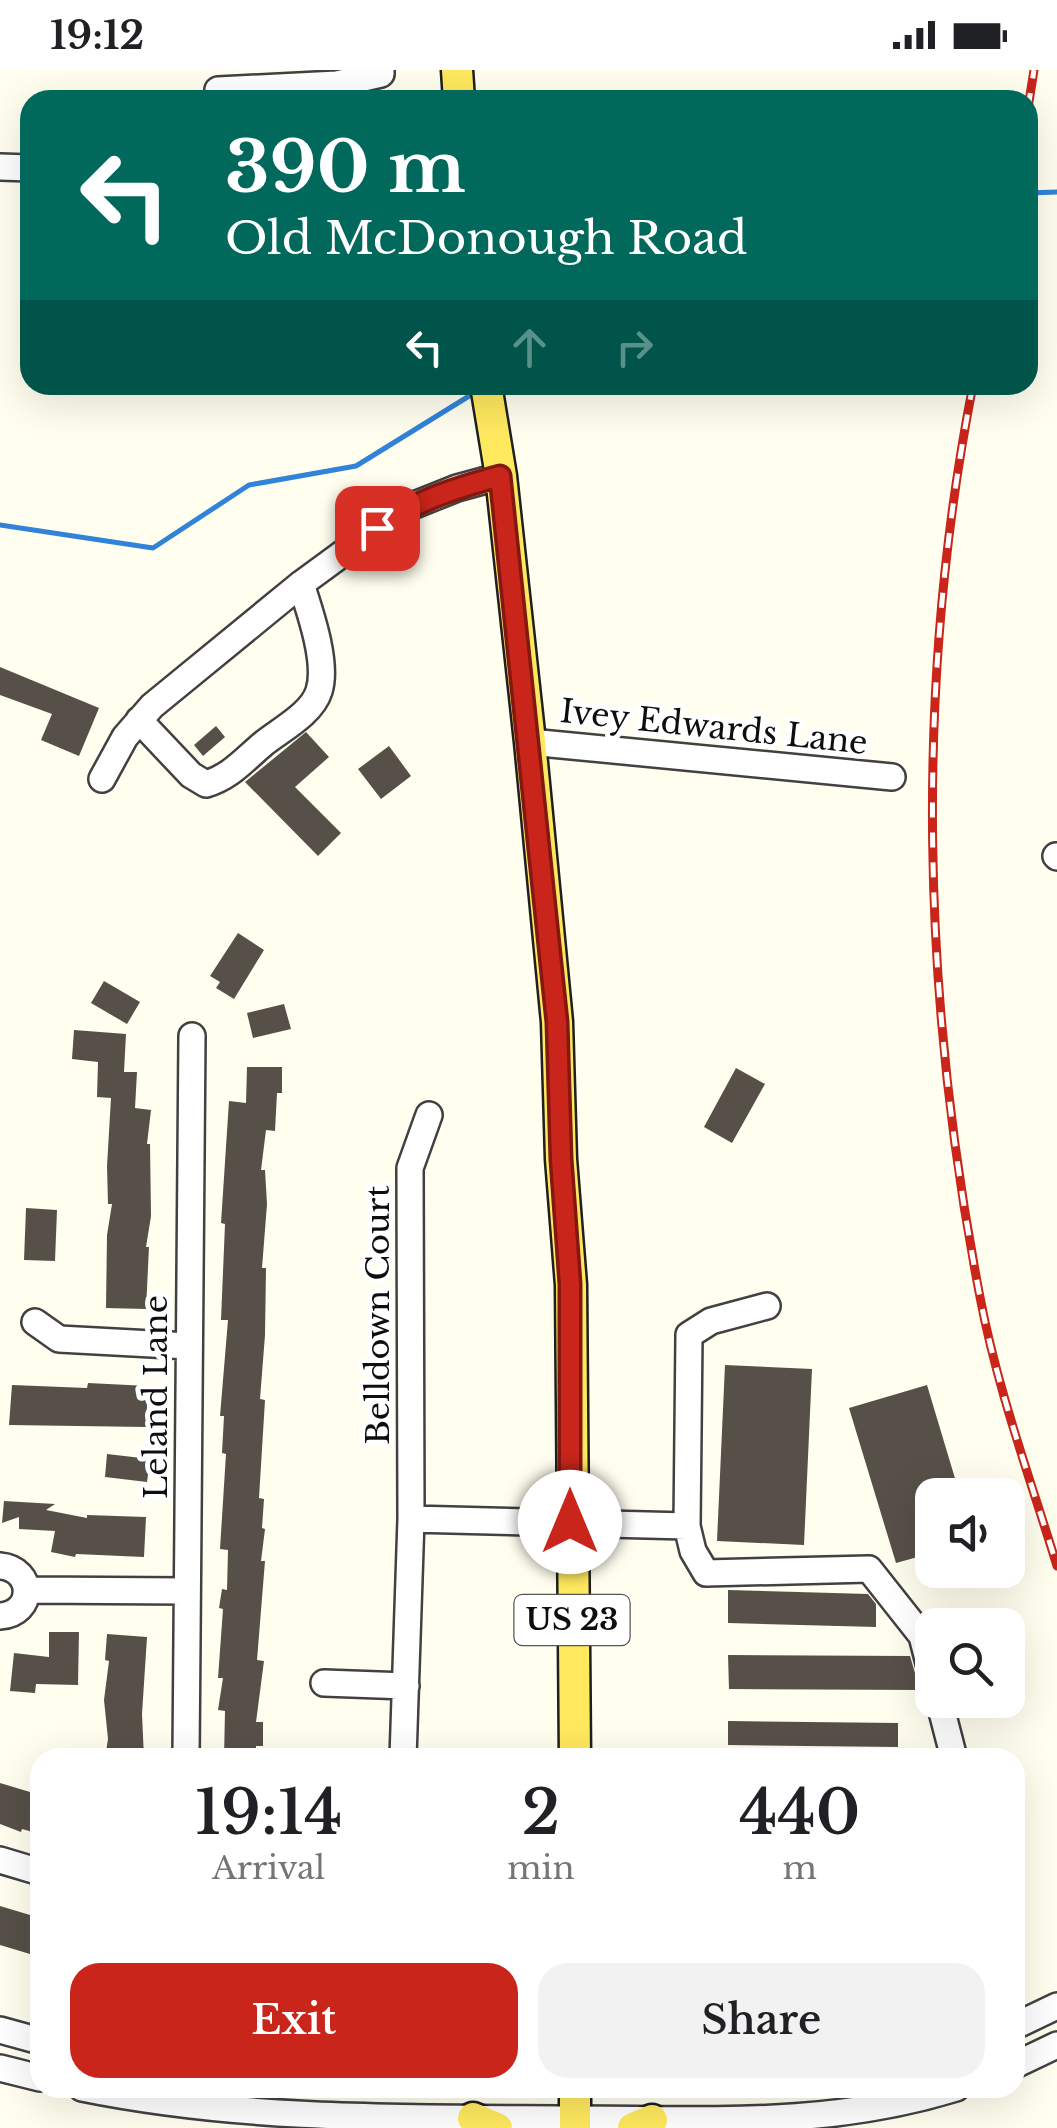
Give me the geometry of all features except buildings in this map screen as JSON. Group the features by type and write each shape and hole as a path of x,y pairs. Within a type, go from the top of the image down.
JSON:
{"main road":[{"name":"US 23","path":"488,395 530,742 557,1022 570,1284 574,1748"}],"street":[{"path":"219,87 319,77 353,90 381,74 381,70"},
{"path":"102,779 139,720 301,584 402,510 500,476"},
{"path":"139,720 191,774 206,784 224,778 307,710 319,692 320,666 301,584"},
{"name":"Ivey Edwards Lane","path":"530,742 892,777"},
{"name":"Leland Lane","path":"186,1748 192,1036"},
{"name":"Belldown Court","path":"403,1748 411,1519 410,1168 429,1114"},
{"path":"767,1306 712,1321 689,1336 687,1526 693,1552 706,1573 869,1568 915,1627"},
{"path":"35,1322 60,1339 189,1346"},
{"path":"411,1519 687,1526"},
{"path":"0,1566 22,1575 28,1590 16,1612 0,1616"},
{"path":"28,1590 187,1590"},
{"path":"324,1683 406,1686"},
{"path":"944,1718 951,1748"},
{"path":"0,1860 30,1869"},
{"path":"1025,2021 1057,2006"},
{"path":"0,2030 30,2038"},
{"path":"1025,2060 1057,2046"},
{"path":"0,2068 30,2076"},
{"path":"147,2098 238,2112 322,2117 643,2124 769,2121 852,2114 916,2098"}],"waterway":[{"path":"1038,193 1057,192"},
{"path":"0,525 153,548 249,485 356,466 471,395"}],"railway":[{"path":"1031,90 1034,70"},
{"path":"971,395 941,612 934,726 937,956 946,1070 980,1297 1005,1399 1057,1566"}],"route":[{"path":"377,528 402,510 500,476 557,1022 570,1284 570,1522"}]}
